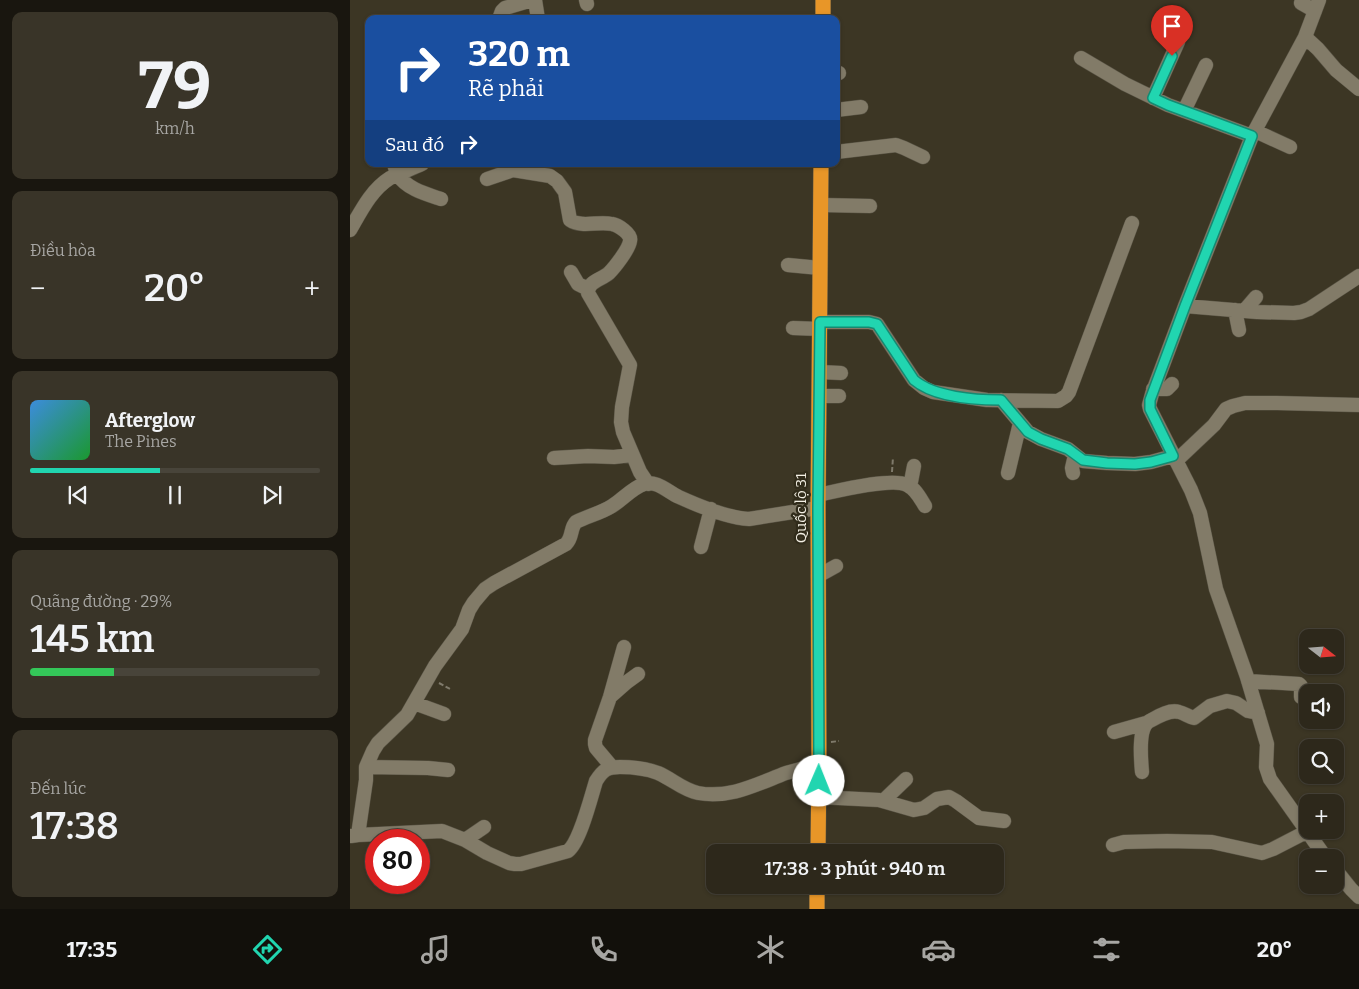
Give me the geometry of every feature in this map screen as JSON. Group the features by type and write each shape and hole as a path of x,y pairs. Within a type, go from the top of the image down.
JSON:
{"highway":[{"path":"823,0 823,15"},
{"name":"Quốc lộ 31","path":"818,844 818,502 821,167"},
{"path":"817,894 817,909"}],"street":[{"path":"501,9 534,0 537,15"},
{"path":"1299,822 1270,779 1266,767 1267,744 1248,681 1216,589 1203,524 1196,502 1149,405 1185,306 1253,134 1304,37 1317,5 1301,3"},
{"path":"1304,37 1318,49 1336,70 1356,83"},
{"path":"1153,98 1178,42"},
{"path":"1081,58 1153,98 1184,111 1290,147"},
{"path":"1184,111 1206,65"},
{"path":"840,110 861,107"},
{"path":"840,152 896,146 923,157"},
{"path":"350,230 373,193 396,169 407,185 441,199"},
{"path":"487,179 513,170 550,176 557,181 565,192 569,216 572,222 577,224 611,224 628,233 631,240 615,266 604,277 593,282 588,289 589,296 630,365 621,422 632,454 648,484"},
{"path":"821,205 870,206"},
{"path":"792,328 873,322 877,324 914,380 924,388 943,394 987,400 1058,400 1066,396 1068,392 1132,223"},
{"path":"788,265 820,268"},
{"path":"571,272 578,284 588,289"},
{"path":"1185,306 1301,312 1359,276"},
{"path":"1238,330 1239,310 1256,297"},
{"path":"820,372 841,374"},
{"path":"1153,390 1167,389 1172,384"},
{"path":"820,396 839,396"},
{"path":"1001,400 1033,436 1064,448 1083,460 1135,464 1174,458 1214,425 1226,409 1233,406 1245,403 1359,405"},
{"path":"1008,473 1020,423"},
{"path":"554,458 614,457 632,454"},
{"path":"1073,473 1074,455"},
{"path":"910,487 914,466"},
{"path":"819,764 788,773 743,790 722,795 710,795 685,789 650,770 631,766 612,766 600,774 596,781 574,845 568,851 521,864 509,863 465,840 442,831 354,836 366,780 368,759 378,744 401,722 414,703 435,666 462,629 474,602 485,589 494,583 566,544 576,522 608,509 643,484 658,485 679,497 711,509 731,516 749,519 818,502 874,485 892,483 910,487 918,494 925,506"},
{"path":"701,547 711,509"},
{"path":"818,576 836,566"},
{"path":"612,766 595,744 595,740 610,697 624,647"},
{"path":"610,697 638,674"},
{"path":"1248,681 1299,684"},
{"path":"1114,732 1146,723 1171,712 1181,712 1194,718 1210,706 1227,701 1236,703 1248,711 1258,713"},
{"path":"414,703 444,714"},
{"path":"1142,772 1140,749 1146,723"},
{"path":"366,766 448,770"},
{"path":"883,801 906,779"},
{"path":"818,797 883,801 914,810 924,808 937,799 950,798 979,818 1004,821"},
{"path":"465,840 484,827"},
{"path":"1113,845 1124,842 1212,842 1262,853 1299,836"},
{"path":"1311,839 1319,849"},
{"path":"1344,880 1359,897"}],"path":[{"path":"892,483 893,456"}],"route":[{"path":"819,781 818,508 820,322 873,322 877,324 914,380 924,388 943,394 1001,400 1033,436 1068,449 1083,460 1135,464 1173,456 1150,409 1150,400 1252,136 1153,98 1172,56"}]}
